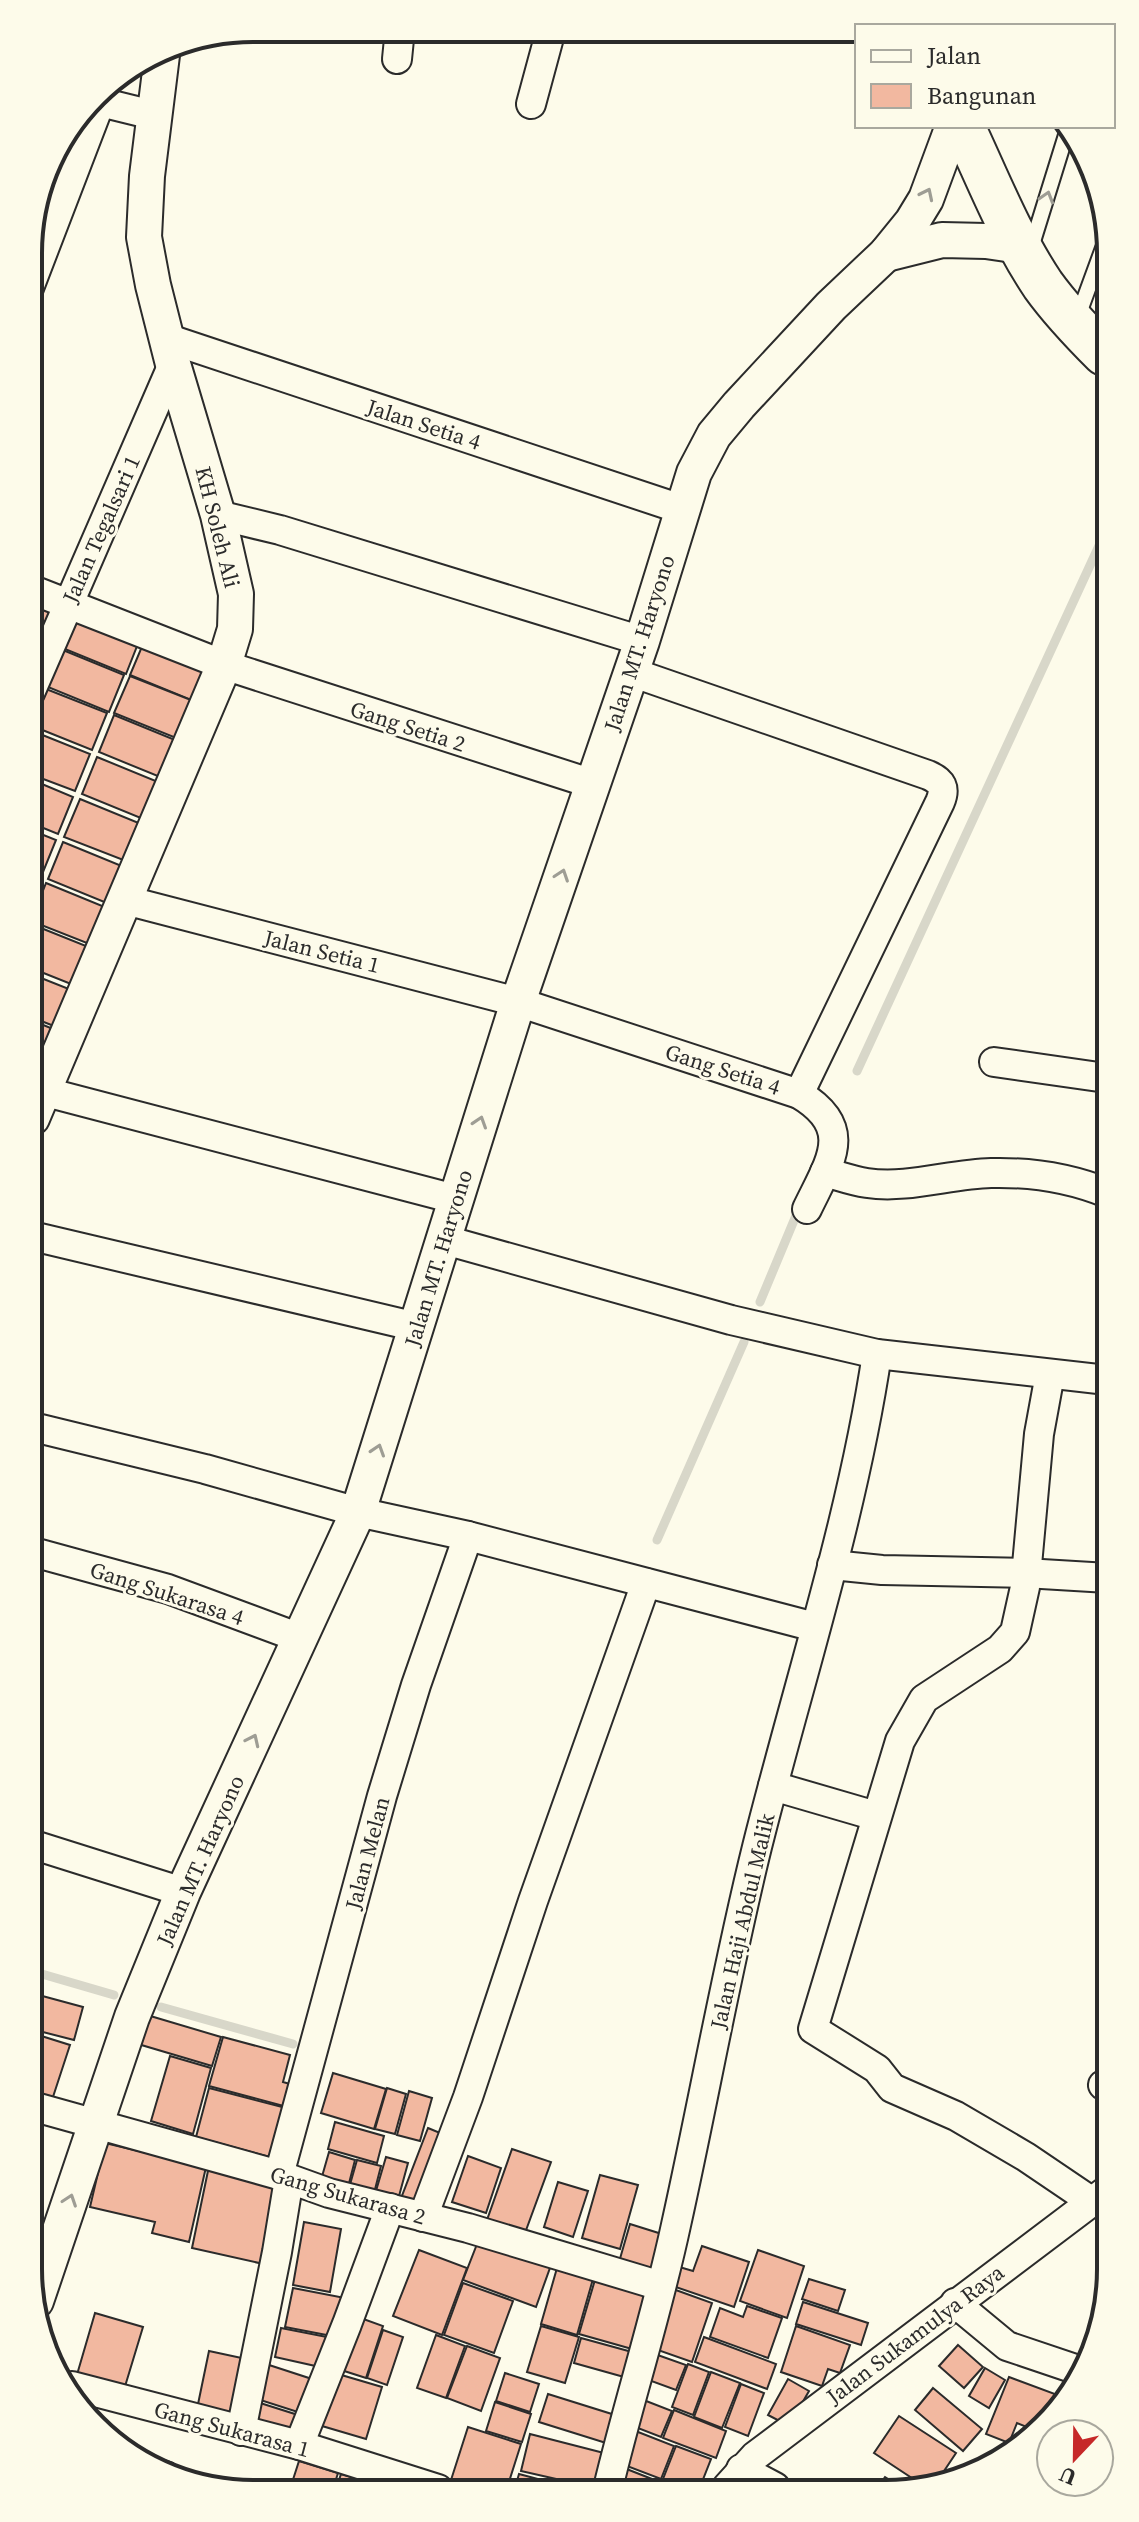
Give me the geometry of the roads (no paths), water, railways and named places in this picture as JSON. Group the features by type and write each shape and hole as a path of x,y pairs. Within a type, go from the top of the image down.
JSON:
{"main road":[{"path":"964,128 1024,253 1045,287 1097,347"}],"street":[{"path":"397,59 399,42"},
{"path":"531,104 548,42"},
{"name":"KH Soleh Ali","path":"42,1092 224,665 235,629 237,608 218,515 170,351 144,237 144,206 161,64"},
{"path":"105,103 153,115"},
{"path":"42,252 89,121"},
{"name":"Jalan MT. Haryono","path":"43,2281 132,2017 183,1892 358,1512 518,1002 636,657 694,473 714,435 739,405 831,306 886,254 912,222 926,199 952,128"},
{"name":"Jalan MT. Haryono","path":"886,254 942,240 986,241 1024,253"},
{"name":"Jalan Setia 4","path":"170,351 681,509"},
{"name":"Jalan Tegalsari 1","path":"42,665 170,351"},
{"path":"218,515 280,530 636,657 928,775 943,785 940,802 799,1094"},
{"name":"Gang Setia 2","path":"42,593 224,665 593,784"},
{"name":"Jalan Setia 1","path":"125,900 518,1002"},
{"name":"Gang Setia 4","path":"518,1002 799,1094 815,1103 827,1116 834,1132 834,1154 807,1209"},
{"path":"994,1062 1097,1077"},
{"path":"42,1105 455,1199"},
{"path":"825,1172 870,1184 897,1184 989,1173 1030,1174 1051,1176 1097,1190"},
{"path":"42,1238 417,1327"},
{"path":"445,1240 731,1320 877,1354 1097,1379"},
{"name":"Jalan Haji Abdul Malik","path":"610,2480 676,2227 734,1949 773,1786 860,1455 877,1354"},
{"path":"1050,1374 1039,1434 1025,1587 1015,1632 1000,1649 924,1699 900,1741 813,2029 877,2069 892,2088 956,2116 1026,2157 1097,2193"},
{"path":"42,1429 815,1627"},
{"name":"Jalan Melan","path":"241,2431 277,2252 284,2177 311,2055 386,1782 468,1536"},
{"name":"Gang Sukarasa 4","path":"42,1554 168,1589 300,1638"},
{"path":"832,1565 882,1570 1097,1577"},
{"path":"423,2217 468,2097 533,1901 646,1583"},
{"path":"773,1786 876,1816"},
{"path":"42,1848 183,1892"},
{"name":"Gang Sukarasa 2","path":"42,2109 661,2286"},
{"name":"Jalan Sukamulya Raya","path":"734,2478 755,2456 1097,2198"},
{"path":"299,2445 390,2208"},
{"path":"955,2303 1007,2346 1072,2368"},
{"name":"Gang Sukarasa 1","path":"80,2388 299,2445 410,2480"}],"lane":[{"path":"1024,253 1064,141"},
{"path":"1075,325 1097,264"}],"waterway":[{"path":"857,1071 1097,550"},
{"path":"760,1302 800,1206"},
{"path":"657,1540 744,1342"},
{"path":"42,1974 114,1995"},
{"path":"161,2007 293,2044"}]}
